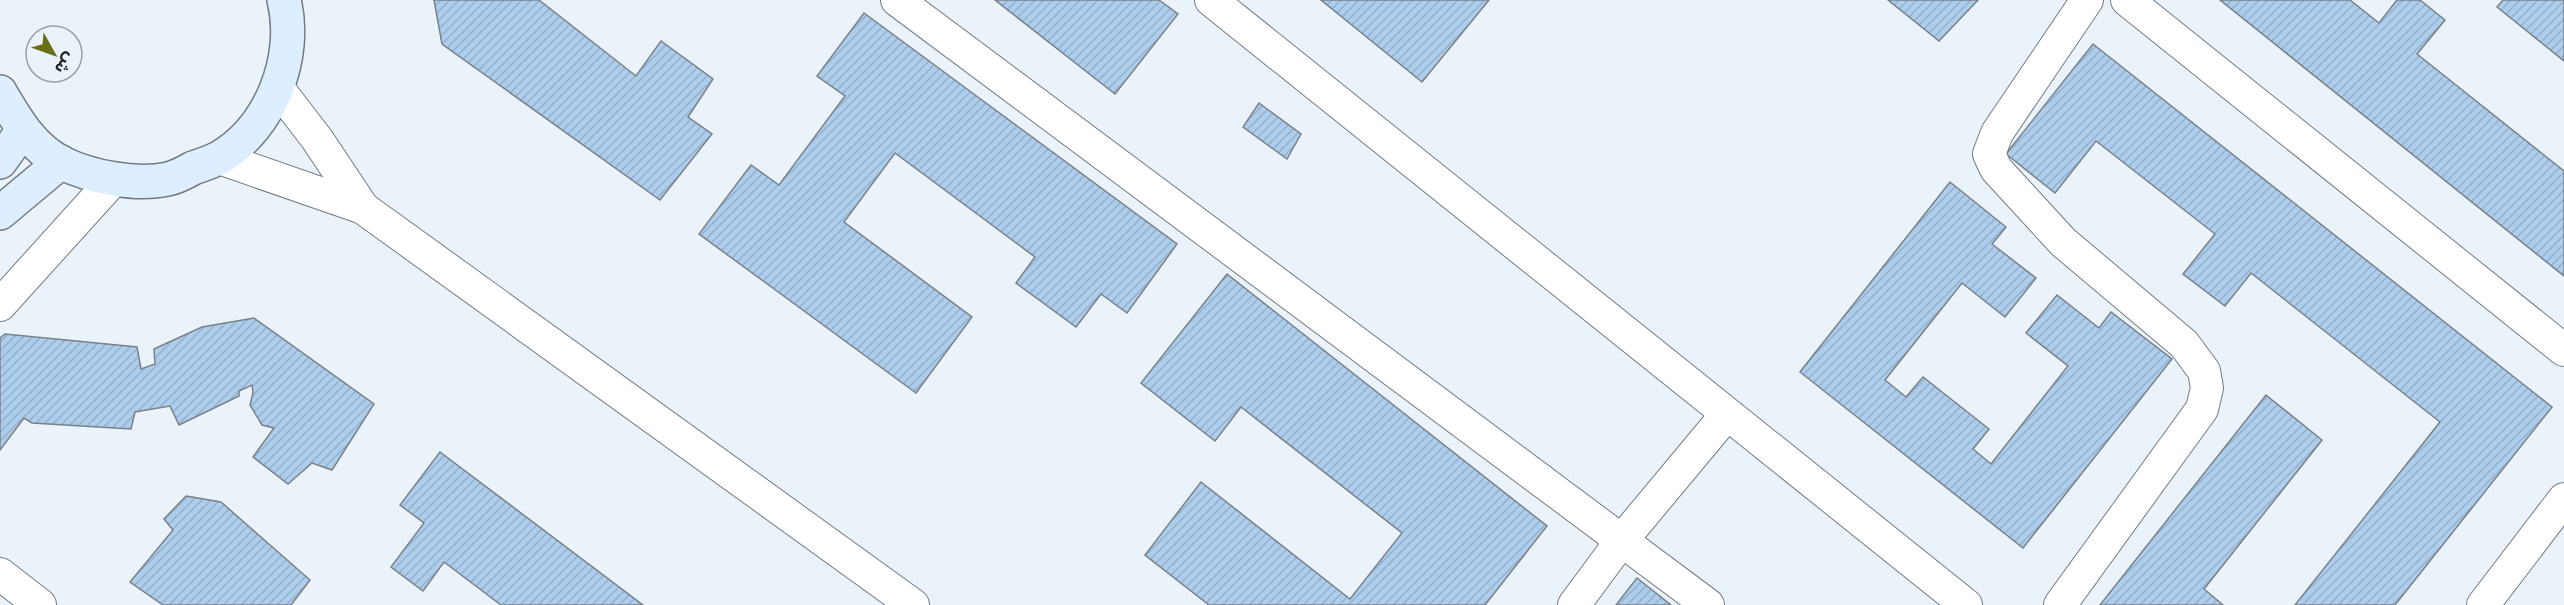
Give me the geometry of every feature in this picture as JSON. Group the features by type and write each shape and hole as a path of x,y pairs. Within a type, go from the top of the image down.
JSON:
{"main road":[{"path":"0,92 23,130 41,148 61,162 113,180 168,179 219,158 243,138 263,114 278,87 287,51 287,14 284,0"},
{"path":"0,162 23,130"},
{"path":"0,213 61,162"}],"street":[{"path":"897,0 1708,605"},
{"path":"1211,0 1966,605"},
{"path":"2060,605 2190,427 2202,409 2207,388 2204,371 2184,344 2063,242 1996,169 1989,154 1997,133 2087,0"},
{"path":"2127,0 2564,350"},
{"path":"278,87 317,139 363,208"},
{"path":"219,158 363,208 913,605"},
{"path":"0,304 113,180"},
{"path":"1574,605 1622,540 1727,414"},
{"path":"2483,605 2564,499"},
{"path":"0,574 40,605"}],"building":[{"path":"434,0 539,0 636,76 661,41 713,79 688,117 712,134 660,200 442,44"},
{"path":"995,0 1159,0 1178,14 1115,94"},
{"path":"1321,0 1489,0 1422,82"},
{"path":"1888,0 1978,0 1939,41"},
{"path":"2220,0 2350,0 2379,23 2397,0 2420,0 2445,20 2417,54 2564,171 2564,276"},
{"path":"2503,0 2564,0 2564,61 2497,7"},
{"path":"864,13 1177,244 1127,313 1101,294 1076,327 1016,283 1035,257 895,153 844,222 972,317 916,393 699,234 751,165 779,185 845,96 817,76"},
{"path":"2093,44 2552,407 2395,605 2295,605 2440,422 2251,273 2225,306 2183,274 2215,234 2096,141 2055,193 2006,154"},
{"path":"1259,103 1301,134 1287,159 1243,127"},
{"path":"1950,182 2006,227 1992,244 2036,278 2005,317 1962,283 1885,380 1906,397 1923,377 1989,429 1973,449 1991,464 2068,366 2026,333 2057,295 2099,328 2111,312 2172,359 2023,548 1800,372"},
{"path":"1227,274 1547,526 1485,605 1209,605 1145,555 1201,482 1350,599 1402,533 1241,407 1215,441 1141,383"},
{"path":"254,318 374,404 332,470 312,463 288,484 253,457 274,428 262,425 250,405 252,385 239,391 239,396 179,425 170,406 135,412 131,429 32,423 24,418 0,450 0,338 5,334 137,347 141,369 155,364 154,349 202,327"},
{"path":"2266,395 2322,440 2204,589 2223,605 2100,605"},
{"path":"440,452 643,605 501,605 444,562 423,591 391,567 424,523 400,505"},
{"path":"186,496 221,502 310,580 291,605 163,605 130,582 173,530 164,519"},
{"path":"1637,578 1671,605 1616,605"}]}
